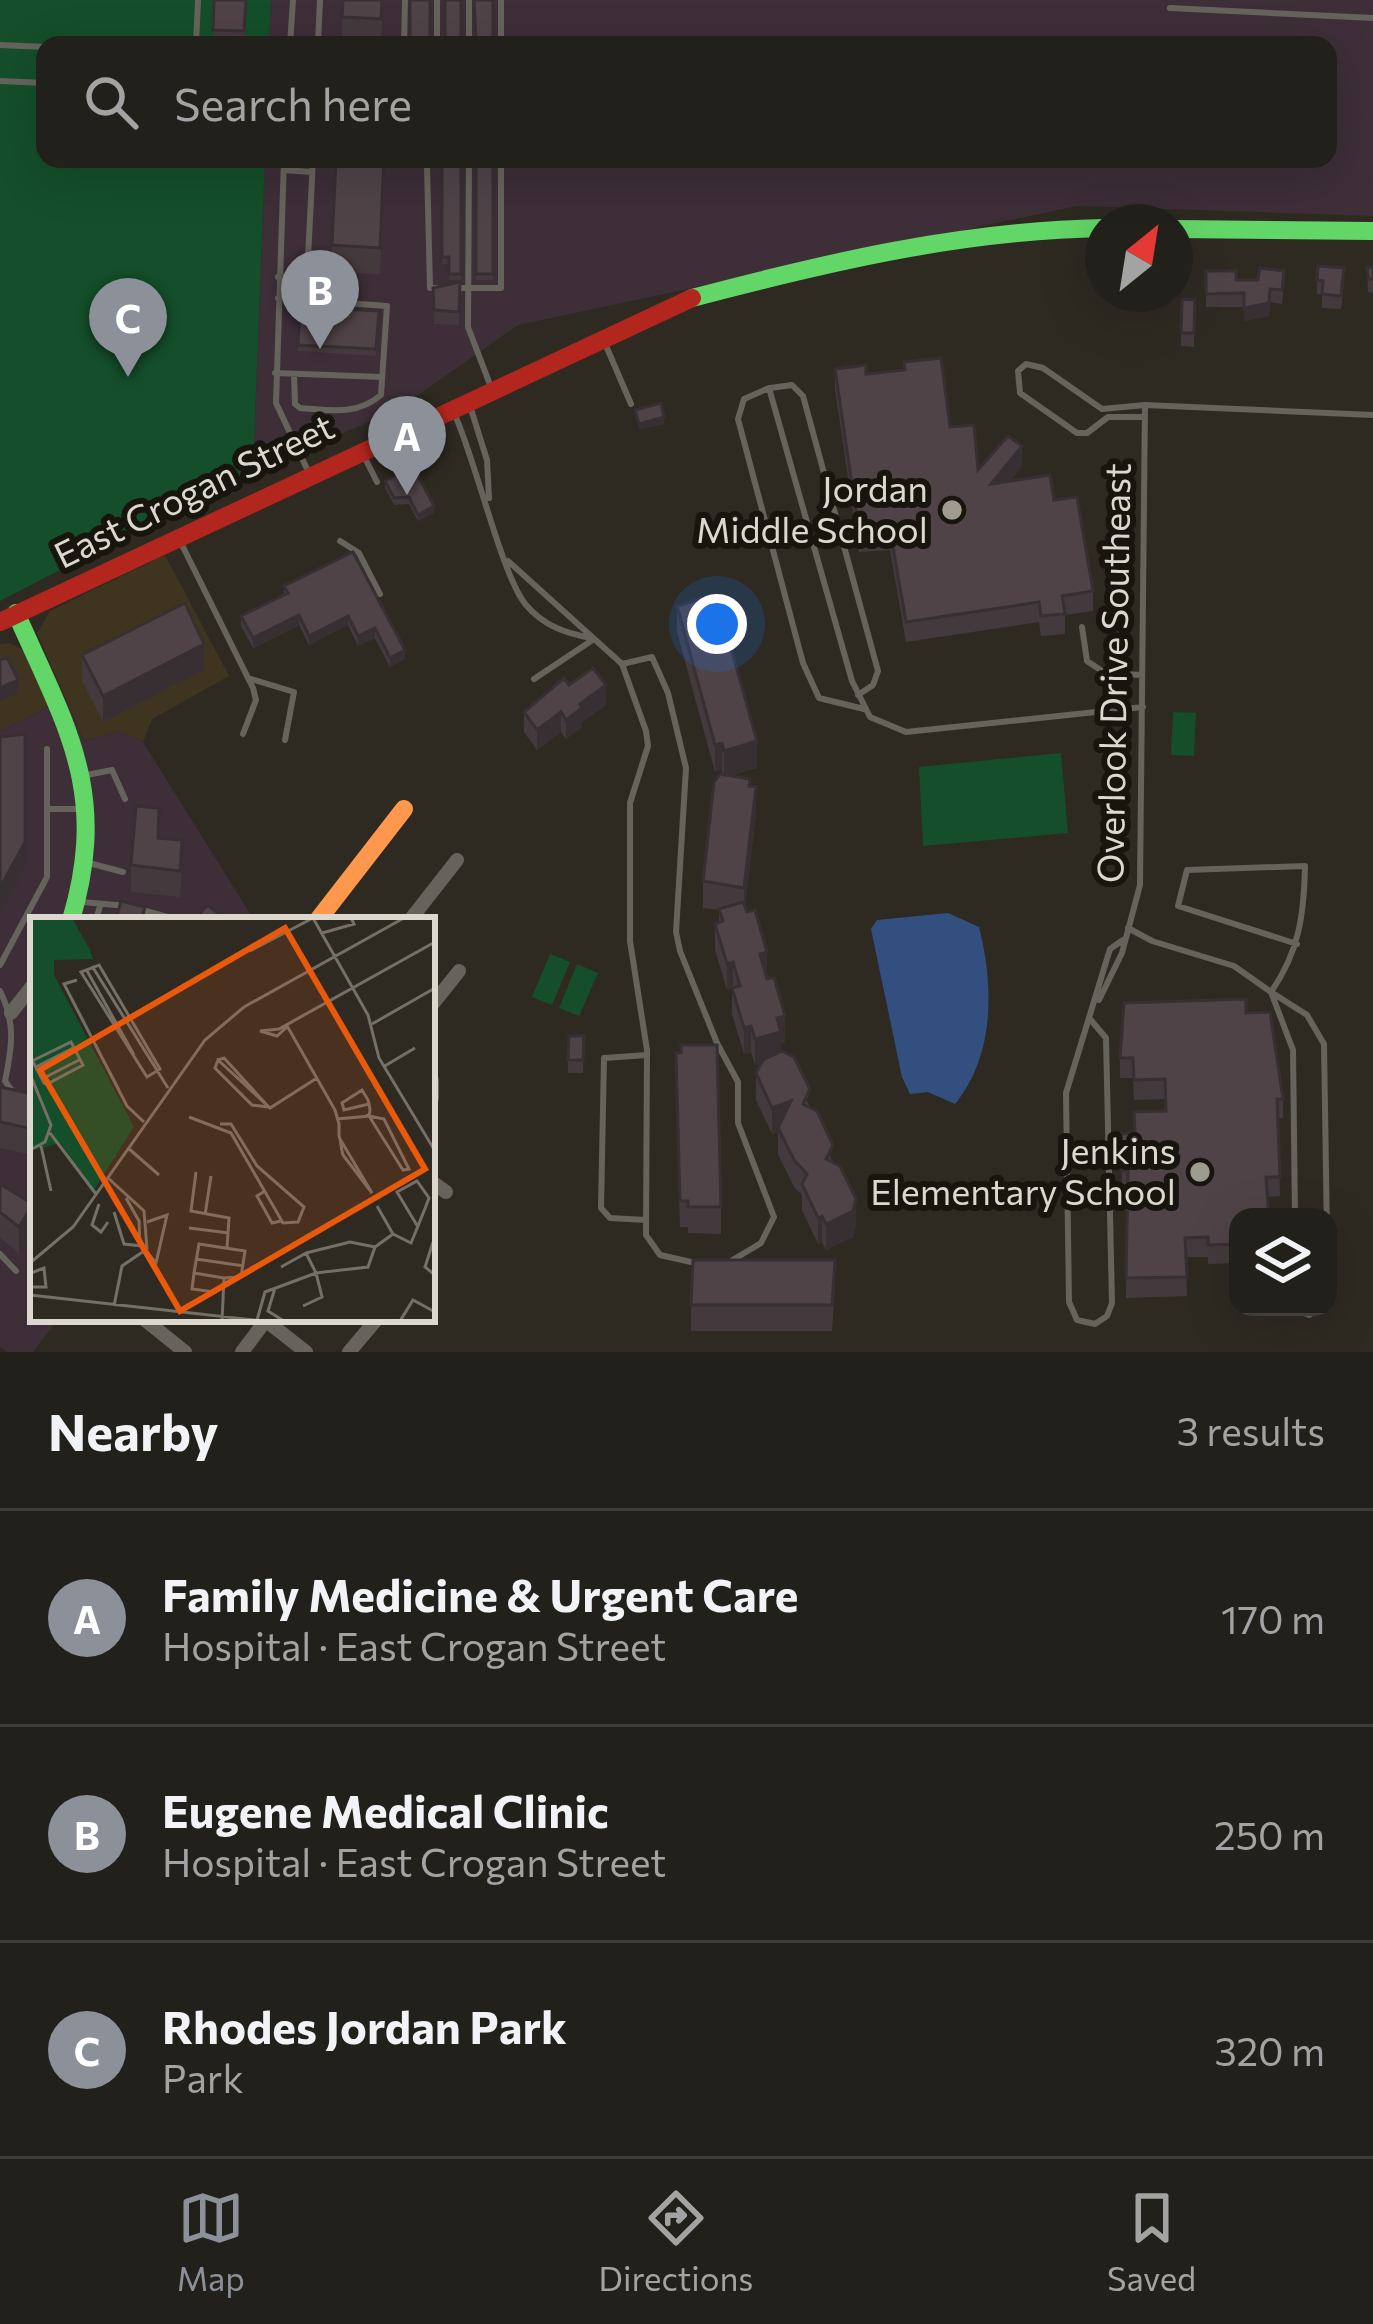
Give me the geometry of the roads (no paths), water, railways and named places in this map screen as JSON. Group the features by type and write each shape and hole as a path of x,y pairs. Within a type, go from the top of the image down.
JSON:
{"main road":[{"name":"East Crogan Street","path":"8,617 491,385 676,302 871,251 1009,230 1085,228"},
{"path":"1193,229 1373,231"},
{"path":"8,617 68,723 84,775 90,808 89,862 75,910"},
{"path":"320,917 404,809"}],"street":[{"path":"412,917 457,860"},
{"path":"435,1001 459,971"},
{"path":"6,1013 30,988"},
{"path":"435,1184 446,1192"},
{"path":"148,1322 185,1352"},
{"path":"242,1352 264,1322"},
{"path":"268,1322 306,1352"},
{"path":"349,1352 374,1322"}],"lane":[{"path":"196,36 198,0"},
{"path":"290,36 292,0"},
{"path":"318,36 320,0"},
{"path":"404,36 405,0"},
{"path":"436,0 436,36"},
{"path":"469,0 469,36"},
{"path":"501,0 501,36"},
{"path":"1170,8 1373,18"},
{"path":"0,45 36,47"},
{"path":"0,81 36,83"},
{"path":"278,277 307,278 312,168"},
{"path":"426,168 430,288 501,288 501,168"},
{"path":"469,168 469,335 491,385"},
{"path":"309,472 278,414 274,373 284,170 312,172"},
{"path":"278,298 387,305 380,394 358,411 300,408 295,404 294,374"},
{"path":"602,335 631,404"},
{"path":"1144,417 1108,417 1087,433 1077,433 1020,393 1015,378 1018,370 1033,364 1102,409 1145,405 1373,415"},
{"path":"274,373 382,377"},
{"path":"858,695 873,685 878,671 859,589 803,396 792,386 770,388 744,399 738,419 803,663 819,698 864,709"},
{"path":"770,388 858,695 864,709 886,728 906,732 1143,707"},
{"path":"458,401 515,588 536,614 564,633 594,639"},
{"path":"458,401 487,460 489,502"},
{"name":"Overlook Drive Southeast","path":"1090,1019 1106,1038 1112,1303 1101,1322 1086,1324 1072,1314 1069,1302 1066,1094 1090,1019 1128,928 1140,885 1145,405"},
{"path":"360,448 377,482"},
{"path":"177,535 256,700 244,734"},
{"path":"340,541 359,553 380,594"},
{"path":"508,561 622,664 648,746 630,803 630,941 647,1055 646,1235 660,1256 713,1264 739,1259 761,1243 774,1217 738,1124 738,1082 717,1043 676,932 688,788 668,693 652,656 622,664"},
{"path":"536,614 548,600"},
{"path":"1082,627 1087,661 1106,673 1142,674"},
{"path":"534,680 594,639"},
{"path":"248,678 294,692 285,740"},
{"path":"0,964 47,877 47,749"},
{"path":"84,775 112,770 125,799"},
{"path":"50,808 90,808"},
{"path":"89,862 123,872"},
{"path":"1294,1208 1293,1050 1271,992 1297,944 1305,866 1187,870 1178,906 1297,944"},
{"path":"75,910 108,901 167,917"},
{"path":"98,917 100,906"},
{"path":"1128,928 1152,941 1234,966 1306,1015 1324,1044 1327,1208"},
{"path":"0,991 14,1036 5,1081 18,1094"},
{"path":"646,1220 610,1218 602,1208 604,1058 647,1055"},
{"path":"0,1254 16,1271"}],"water":[{"path":"948,913 979,927 989,996 978,1064 955,1104 928,1092 910,1094 902,1077 871,929 877,920"}],"place":[{"name":"Eugene Medical Clinic","path":"320,349"},
{"name":"Rhodes Jordan Park","path":"128,377"},
{"name":"Family Medicine & Urgent Care","path":"407,495"},
{"name":"Jordan Middle School","path":"952,510"},
{"name":"Jenkins Elementary School","path":"1200,1172"}]}
